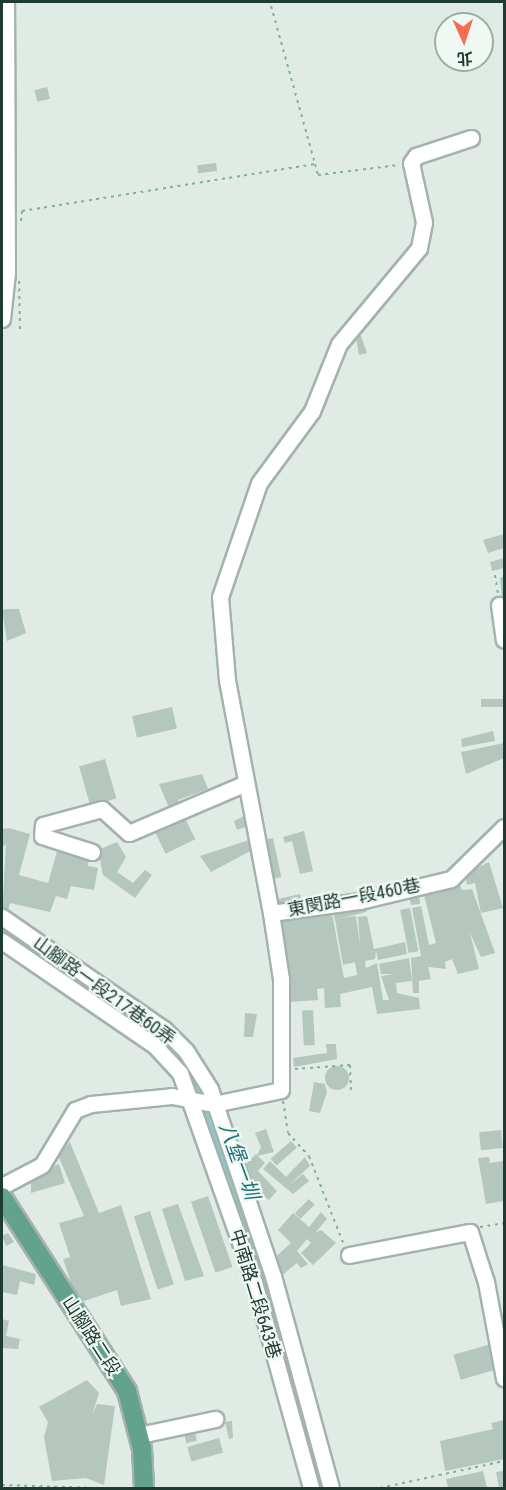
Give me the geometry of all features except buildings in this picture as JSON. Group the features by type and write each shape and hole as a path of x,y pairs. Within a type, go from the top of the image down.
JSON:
{"main road":[{"name":"山腳路二段","path":"2,1197 127,1391 140,1435 144,1488"}],"street":[{"path":"2,319 7,272 4,111 6,2"},
{"path":"271,913 244,784 220,597 231,557 259,483 312,411 339,344 419,248 424,222 411,163 416,156 471,138"},
{"path":"499,605 504,640"},
{"path":"92,852 42,836 43,825 102,809 129,833 244,784"},
{"name":"東閔路一段460巷","path":"281,1090 280,979 271,913 360,901 451,879 504,827"},
{"name":"山腳路一段217巷60弄","path":"2,917 164,1029 186,1051 214,1104 273,1276 331,1488"},
{"name":"中南路二段643巷","path":"2,941 154,1045 180,1072 254,1282 311,1488"},
{"path":"2,1186 42,1165 75,1110 91,1104 172,1096 191,1103 214,1104 281,1090"},
{"path":"349,1255 470,1232 486,1282 504,1378"},
{"path":"140,1435 215,1419"}],"path":[{"path":"271,6 318,176 411,163"},
{"path":"19,230 22,211 315,164"},
{"path":"495,575 499,605"},
{"path":"280,1071 350,1065 351,1093"},
{"path":"281,1090 288,1133 309,1156 349,1255"},
{"path":"470,1232 504,1223"},
{"path":"380,1488 504,1461"},
{"path":"2,1485 97,1488"}],"waterway":[{"name":"八堡一圳","path":"2,930 155,1032 187,1070 279,1325 321,1488"}]}
